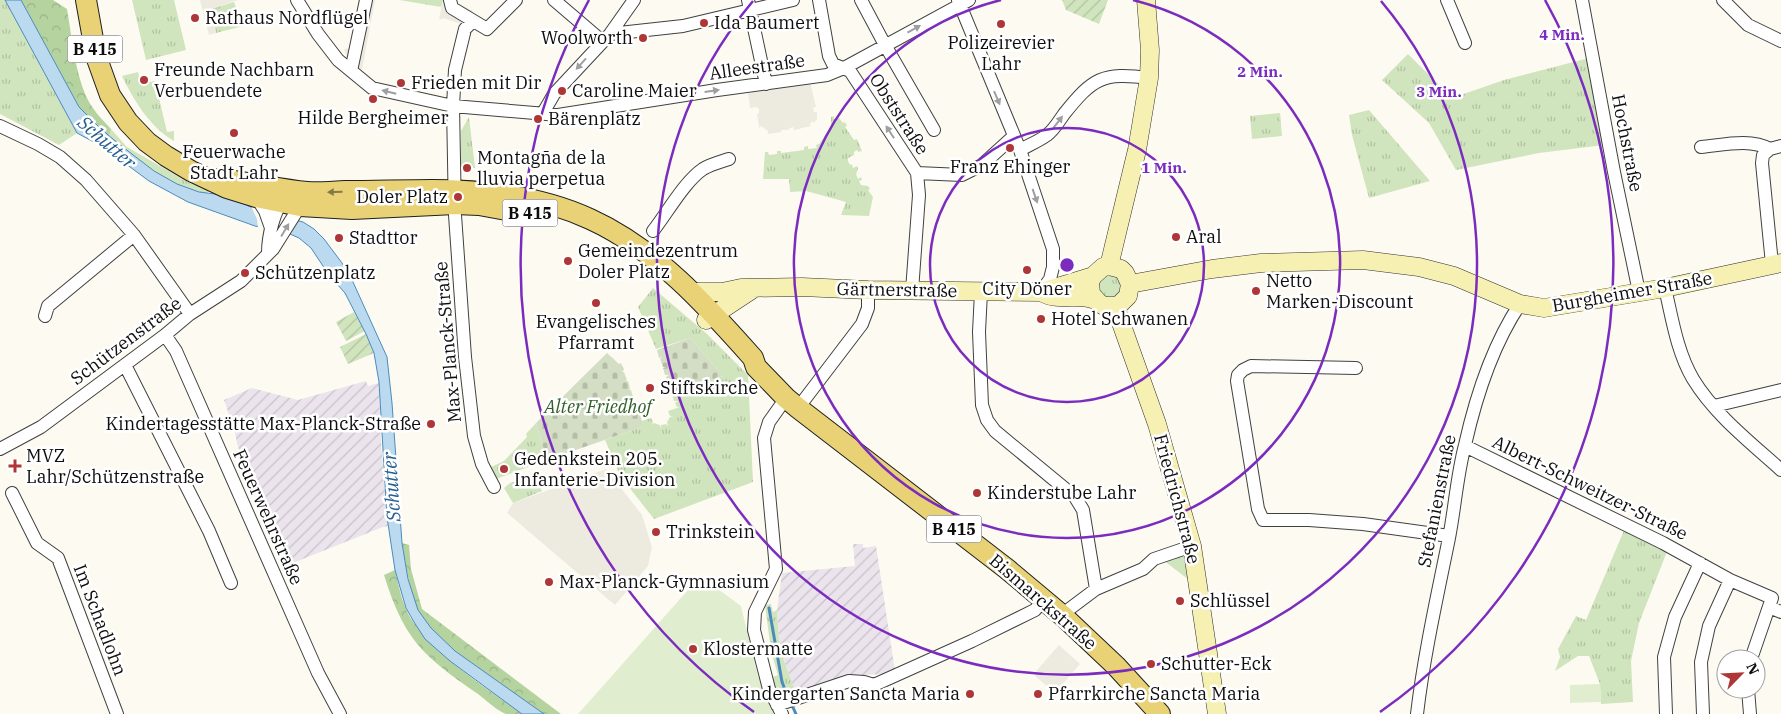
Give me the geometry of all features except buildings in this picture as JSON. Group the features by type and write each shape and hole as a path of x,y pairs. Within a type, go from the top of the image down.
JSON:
{"main road":[{"name":"B 415","path":"86,0 96,56 110,95 128,122 148,142 166,156 191,171 227,188 256,197 290,199 307,192 454,198 479,205 534,214 588,232 620,250 688,305 710,314"},
{"name":"B 415","path":"210,179 228,179 290,199"},
{"name":"B 415","path":"454,198 479,192 536,200 589,218 635,245 692,292 710,314"},
{"name":"Bismarckstraße","path":"710,314 753,358 756,367 792,403 1007,569 1063,616 1121,671 1160,714"}],"street":[{"path":"296,0 338,60 372,88 453,106 543,113 554,94 606,38 634,0"},
{"path":"351,71 366,0"},
{"path":"450,0 452,8 487,29 516,0"},
{"path":"554,0 606,38 683,26 750,5 793,0"},
{"name":"Obststraße","path":"819,0 829,56 833,64 850,71 917,173 919,195 912,291"},
{"path":"861,0 934,130"},
{"path":"1110,266 1137,150 1149,78 1150,50 1146,0"},
{"path":"1447,0 1465,43"},
{"name":"Hochstraße","path":"1582,0 1614,172 1639,292"},
{"path":"1723,0 1748,25 1781,45"},
{"path":"962,1 1020,150 1053,249 1053,267 1050,279 1041,292"},
{"name":"Alleestraße","path":"543,113 558,115 717,90 827,76 962,1"},
{"path":"750,5 766,84"},
{"path":"454,198 454,70 465,29 473,21"},
{"path":"1020,150 1048,134 1080,94 1093,84 1114,76 1149,78"},
{"path":"0,126 38,144 60,158 86,180 134,235 190,314"},
{"path":"917,173 962,175 982,165 1014,136"},
{"path":"1701,147 1747,143 1776,148"},
{"path":"1776,148 1763,154 1762,163 1776,263"},
{"path":"653,231 687,185 702,170 729,159"},
{"path":"256,197 265,211 271,228"},
{"name":"Max-Planck-Straße","path":"454,198 465,357 474,436 482,464 494,487"},
{"path":"268,253 271,228 290,199"},
{"name":"Schützenstraße","path":"0,448 41,427 165,335 190,314 241,281 273,249 290,199"},
{"path":"45,316 48,306 134,235"},
{"name":"Burgheimer Straße","path":"1130,284 1261,263 1363,260 1419,267 1454,276 1520,304 1544,308 1665,288 1776,263"},
{"path":"1110,266 1121,269 1130,284 1128,296 1120,304 1104,306 1095,300 1090,288 1093,276 1103,267 1110,266"},
{"name":"Gärtnerstraße","path":"692,292 802,287 912,291 1041,292 1093,276"},
{"path":"710,314 753,288"},
{"path":"1665,288 1676,337 1693,379 1730,425 1781,470"},
{"path":"868,290 868,308 862,324 792,403 769,422 764,438 776,569 755,612 754,630 769,689 781,707 800,696 849,681 874,685 1036,610 1044,600"},
{"path":"710,314 722,292"},
{"path":"981,292 979,332 982,405 987,420 994,431 1075,497 1083,510 1096,589"},
{"name":"Gärtnerstraße","path":"1041,292 1051,298 1087,296 1095,300"},
{"name":"Stefanienstraße","path":"1417,714 1423,663 1449,536 1464,446 1482,382 1508,321 1520,304"},
{"name":"Friedrichstraße","path":"1115,306 1157,424 1192,546 1215,709 1208,714"},
{"name":"Feuerwehrstraße","path":"165,335 176,351 318,673 340,714"},
{"path":"125,365 209,531 231,582"},
{"path":"1356,368 1251,366 1238,375 1237,382 1258,509 1263,520 1309,520 1363,524 1449,536"},
{"path":"1714,406 1781,390"},
{"name":"Albert-Schweitzer-Straße","path":"1464,446 1664,543 1730,580 1772,598 1775,610"},
{"name":"Im Schadlohn","path":"12,493 38,543 58,558 117,714"},
{"path":"1063,616 1096,589 1143,569 1154,559 1192,546"},
{"name":"Albert-Schweitzer-Straße","path":"1666,714 1664,657 1675,617 1700,563"},
{"path":"1703,714 1700,662 1709,626 1730,580"},
{"path":"1756,649 1775,610"},
{"path":"1749,699 1750,714"}],"shaded area":[{"path":"200,0 238,0 211,9 216,33 209,35"},
{"path":"359,0 375,0 362,70 348,59 344,49 351,48"},
{"path":"443,0 456,0 456,2 473,11 461,24 443,18 439,19"},
{"path":"810,82 816,107 813,108 814,112 817,112 817,119 814,123 812,121 811,126 794,130 793,127 789,130 768,134 768,131 761,126 759,127 757,114 759,109 756,107 750,108 748,93"},
{"path":"366,381 368,386 379,383 381,443 388,526 288,565 238,447 224,400 252,388 298,400"},
{"path":"606,469 642,515 652,547 648,566 615,605 507,513 513,503"},
{"path":"853,544 863,544 863,548 876,546 895,671 838,681 796,693 779,641 777,610 782,573 855,566"},
{"path":"1059,645 1080,664 1055,693 1035,676 1037,670"}],"green space":[{"path":"0,0 5,0 77,133 59,145 0,114"},
{"path":"21,0 53,0 67,9 75,60 82,87 95,111 111,129 109,136 79,107"},
{"path":"132,0 174,0 186,50 146,60"},
{"path":"399,0 443,0 441,7"},
{"path":"1062,0 1108,0 1099,24 1066,10"},
{"path":"234,2 243,26 216,33 211,9"},
{"path":"1408,54 1452,98 1504,80 1589,58 1604,145 1539,153 1456,170 1429,123 1382,80"},
{"path":"138,72 141,84 155,81 167,132 174,131 174,141 150,121 132,95 122,76"},
{"path":"1369,110 1430,181 1369,198 1352,135 1349,115"},
{"path":"1280,113 1282,136 1252,139 1250,116"},
{"path":"834,116 834,119 839,118 843,123 845,122 847,126 845,127 854,140 857,139 862,151 858,152 857,150 854,152 854,155 848,158 848,161 850,165 852,164 853,168 857,166 856,174 858,179 861,177 862,180 859,181 861,185 868,186 870,189 868,190 873,197 869,216 841,215 846,202 806,191 790,192 789,179 763,179 765,152 768,152 769,155 777,154 777,151 781,151 781,153 804,150 804,147 808,146 808,149 817,148 816,145 819,144 831,127 831,117"},
{"path":"469,117 475,168 461,168 461,131"},
{"path":"111,129 127,147 186,181 209,191 207,193 194,191 155,172 109,136"},
{"path":"1117,274 1124,286 1117,298 1104,299 1096,283 1100,276"},
{"path":"653,288 707,334 748,375 753,482 654,519 621,477 605,440 642,427 642,421 651,418 652,425 654,423 660,425 660,429 661,425 666,424 668,426 667,422 673,416 670,416 668,411 680,407 677,407 675,403 678,401 674,401 672,394 723,376 690,338 656,349 638,307"},
{"path":"354,312 365,331 346,341 336,322"},
{"path":"366,334 374,353 348,364 340,347"},
{"path":"690,338 723,376 675,393 674,391 671,392 669,385 672,383 668,384 666,377 669,375 665,375 663,368 666,367 663,367 660,359 662,357 659,358 657,350"},
{"name":"Alter Friedhof","path":"607,353 619,364 621,363 624,370 622,372 624,372 627,380 625,381 628,381 629,390 631,390 633,397 631,398 634,398 635,407 637,407 640,414 638,416 640,415 642,427 547,460 536,423"},
{"path":"536,423 547,460 496,479 491,467 504,461 527,437 526,434"},
{"path":"535,474 542,491 513,503 504,488 510,483"},
{"path":"1625,528 1668,549 1639,623 1631,661 1633,702 1601,704 1600,684 1589,656 1578,656 1555,671 1560,657 1558,649 1576,616 1586,620"},
{"path":"402,543 409,545 411,569 422,609 561,714 544,714 494,680 440,638 427,624 418,610 410,585"},
{"path":"1184,552 1189,580 1163,560"},
{"path":"395,570 407,611 425,637 451,661 522,714 507,714 500,711 441,667 417,644 399,615 384,575"},
{"name":"Klostermatte","path":"696,581 707,581 741,606 758,676 776,714 578,714"},
{"path":"771,604 773,612 777,610 779,641 796,693 783,698 778,697 770,678 778,675 771,651 765,605"},
{"path":"1600,684 1601,702 1570,703 1570,685"}],"water":[{"name":"Schutter","path":"5,0 21,0 79,107 101,129 154,171 177,184 199,192 234,199 255,209 303,222 324,239 342,263 353,282 387,357 402,543 408,579 418,610 431,628 455,651 544,714 522,714 450,661 425,639 406,608 395,570 387,517 379,382 374,353 345,293 329,275 311,248 299,238 255,226 188,202 149,181 103,147 77,133"}],"pier":[{"path":"250,204 300,218 287,235 258,228 257,219"}],"waterway":[{"path":"769,608 782,682 788,697"},
{"path":"791,703 796,714"}],"place":[{"name":"Rathaus Nordflügel","path":"195,18"},
{"name":"Ida Baumert","path":"704,23"},
{"name":"Polizeirevier Lahr","path":"1001,24"},
{"name":"Woolworth","path":"643,38"},
{"name":"Freunde Nachbarn Verbuendete","path":"144,80"},
{"name":"Frieden mit Dir","path":"401,83"},
{"name":"Caroline Maier","path":"562,91"},
{"name":"Hilde Bergheimer","path":"373,99"},
{"name":"Bärenplatz","path":"538,119"},
{"name":"Feuerwache Stadt Lahr","path":"234,133"},
{"name":"Franz Ehinger","path":"1010,148"},
{"name":"Montagña de la lluvia perpetua","path":"467,168"},
{"name":"Doler Platz","path":"458,197"},
{"name":"Aral","path":"1176,237"},
{"name":"Stadttor","path":"339,238"},
{"name":"Gemeindezentrum Doler Platz","path":"568,261"},
{"name":"City Döner","path":"1027,270"},
{"name":"Schützenplatz","path":"245,273"},
{"name":"Netto Marken-Discount","path":"1256,291"},
{"name":"Evangelisches Pfarramt","path":"596,303"},
{"name":"Hotel Schwanen","path":"1041,319"},
{"name":"Stiftskirche","path":"650,388"},
{"name":"Kindertagesstätte Max-Planck-Straße","path":"431,424"},
{"name":"MVZ Lahr/Schützenstraße","path":"15,466"},
{"name":"Gedenkstein 205. Infanterie-Division","path":"504,469"},
{"name":"Kinderstube Lahr","path":"977,493"},
{"name":"Trinkstein","path":"656,532"},
{"name":"Max-Planck-Gymnasium","path":"549,582"},
{"name":"Schlüssel","path":"1180,601"},
{"name":"Klostermatte","path":"693,649"},
{"name":"Schutter-Eck","path":"1151,664"},
{"name":"Kindergarten Sancta Maria","path":"970,694"},
{"name":"Pfarrkirche Sancta Maria","path":"1038,694"}]}
